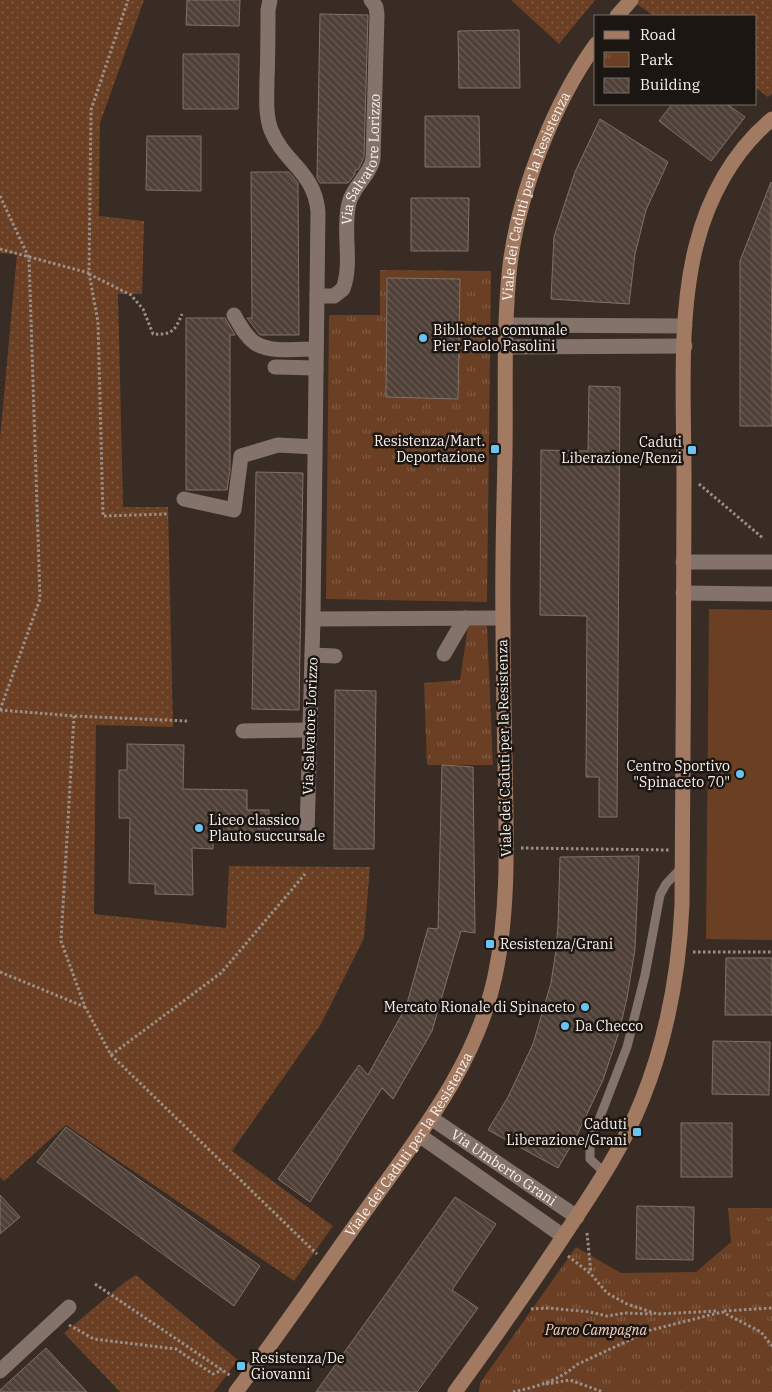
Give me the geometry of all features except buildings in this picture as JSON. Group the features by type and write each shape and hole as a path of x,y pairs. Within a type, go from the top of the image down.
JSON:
{"street":[{"name":"Via Salvatore Lorizzo","path":"270,0 268,10 268,107 270,124 280,145 306,177 315,192 318,212 313,619 307,834"},
{"name":"Via Salvatore Lorizzo","path":"317,296 334,296 343,289 346,275 347,213 349,201 357,186 370,171 373,159 377,15 376,7 371,0"},
{"name":"Viale dei Caduti per la Resistenza","path":"239,1388 431,1118 471,1049 490,998 502,930 506,848 502,618 506,325 512,252 525,193 542,146 577,74 594,47"},
{"path":"455,1392 577,1217 625,1139 654,1069 666,1026 681,922 685,326 693,260 707,212 716,191 736,157 772,119"},
{"path":"234,315 246,334 260,346 274,349 316,349"},
{"path":"506,325 685,326"},
{"path":"506,347 685,346"},
{"path":"274,367 316,368"},
{"path":"184,498 234,510 242,456 278,446 315,446"},
{"path":"683,562 772,562"},
{"path":"683,594 772,594"},
{"path":"444,654 465,618"},
{"path":"313,619 502,618"},
{"path":"312,655 335,656"},
{"path":"243,732 310,730"},
{"name":"Via Umberto Grani","path":"431,1118 577,1217"},
{"name":"Via Umberto Grani","path":"419,1135 563,1236"},
{"path":"0,1371 69,1307"}],"lane":[{"path":"604,1173 590,1159 590,1143 627,1048 645,975 660,895 666,884 682,867"}],"path":[{"path":"128,0 91,110 89,273 98,322 103,516 168,514"},
{"path":"0,196 29,258 40,599 0,710 74,716 187,721"},
{"path":"0,249 89,273 131,295 143,309 153,334 166,334 176,328 182,314"},
{"path":"684,471 764,539"},
{"path":"74,716 61,941 85,1007 111,1055 328,1264"},
{"path":"506,848 670,850"},
{"path":"111,1055 222,973 305,874"},
{"path":"678,952 772,952"},
{"path":"0,972 85,1007"},
{"path":"587,1233 591,1274"},
{"path":"567,1256 591,1274 607,1293 627,1304 657,1314"},
{"path":"95,1284 222,1370 239,1388"},
{"path":"528,1309 549,1308 590,1312 606,1316 625,1313 722,1312 772,1308"},
{"path":"542,1385 571,1370 576,1365 651,1330 722,1312 761,1332 772,1346"},
{"path":"58,1318 94,1339 176,1349 213,1374 222,1370"},
{"path":"513,1392 570,1380 603,1392"}],"green space":[{"path":"0,0 144,0 100,123 99,216 144,221 142,294 118,294 123,507 168,507 173,727 96,725 94,914 226,928 229,866 370,867 364,938 321,1024 232,1151 333,1226 294,1281 66,1125 4,1181 0,1177 0,439 17,254 0,253"},
{"path":"511,0 595,0 559,44"},
{"path":"631,0 772,0 772,94 768,97 757,89 757,15 653,15"},
{"path":"380,270 491,271 487,602 326,599 329,315 380,315"},
{"name":"Centro Sportivo \"Spinaceto 70\"","path":"709,609 772,610 772,940 706,939"},
{"path":"468,626 487,626 493,765 427,765 424,683 460,680"},
{"name":"Parco Campagna","path":"728,1208 772,1208 772,1392 479,1392 480,1383 576,1247 621,1273 696,1272 731,1242"},
{"path":"136,1275 238,1360 214,1392 120,1392 64,1333"}],"place":[{"name":"Biblioteca comunale Pier Paolo Pasolini","path":"423,338"},
{"name":"Resistenza/Mart. Deportazione","path":"495,449"},
{"name":"Caduti Liberazione/Renzi","path":"692,450"},
{"name":"Centro Sportivo \"Spinaceto 70\"","path":"740,774"},
{"name":"Liceo classico Plauto succursale","path":"199,828"},
{"name":"Resistenza/Grani","path":"490,944"},
{"name":"Mercato Rionale di Spinaceto","path":"585,1007"},
{"name":"Da Checco","path":"565,1026"},
{"name":"Caduti Liberazione/Grani","path":"637,1132"},
{"name":"Resistenza/De Giovanni","path":"241,1366"}]}
